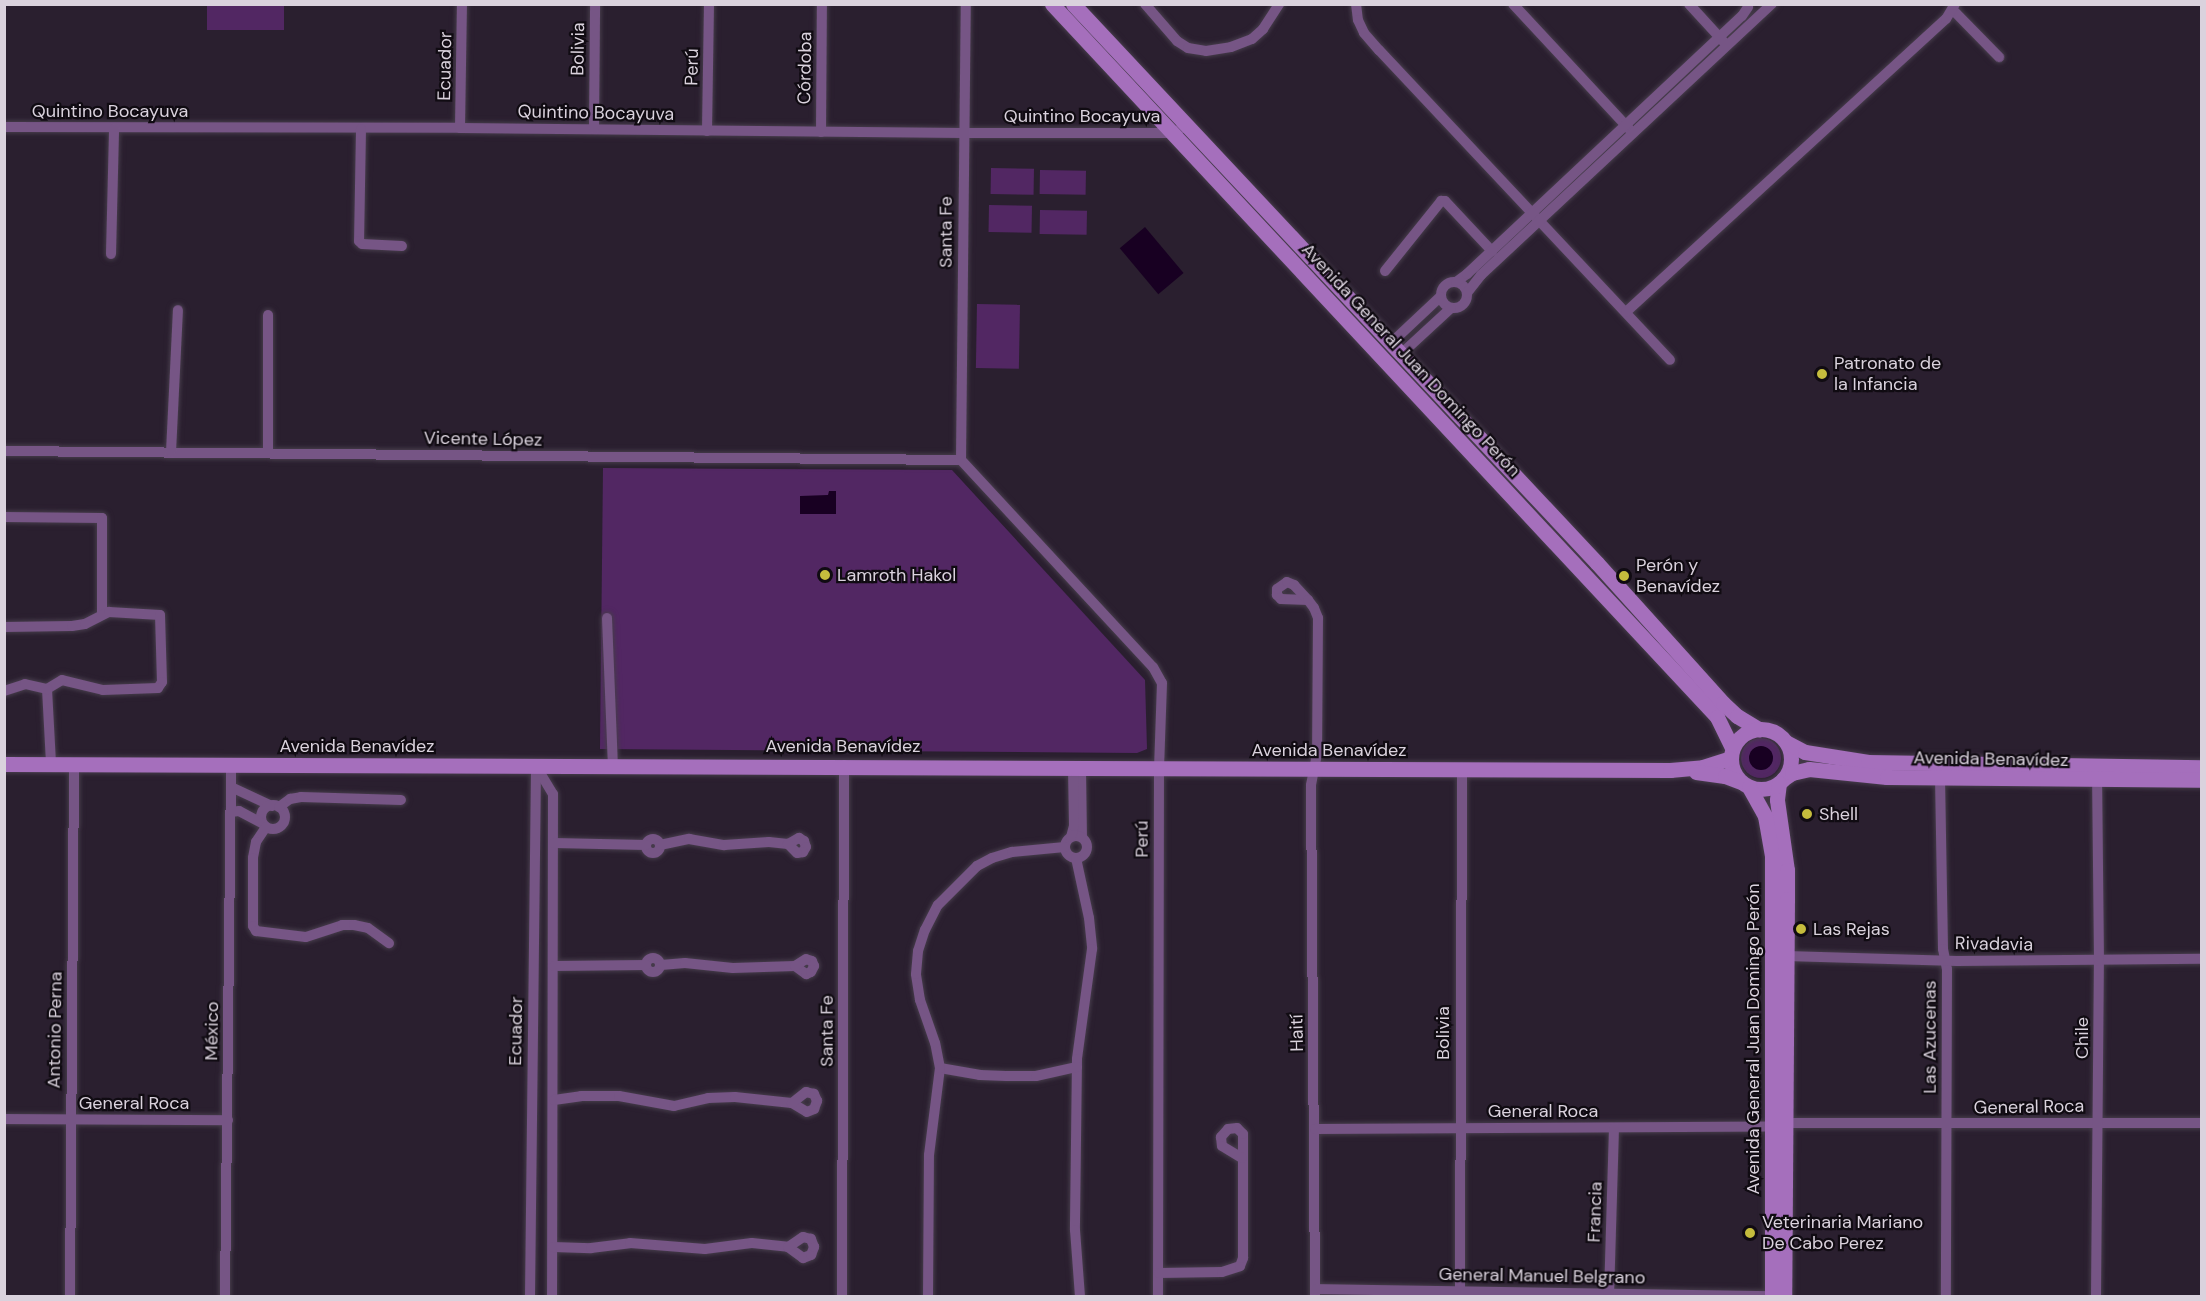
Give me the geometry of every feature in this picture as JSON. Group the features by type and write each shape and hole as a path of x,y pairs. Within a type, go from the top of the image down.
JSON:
{"main road":[{"name":"Avenida General Juan Domingo Perón","path":"1053,4 1717,717 1731,753"},
{"name":"Avenida General Juan Domingo Perón","path":"1073,4 1597,563 1729,709 1759,729"},
{"path":"1759,729 1774,732 1786,742 1791,761 1781,781 1764,789 1745,784 1733,771 1731,753 1743,735 1759,729"},
{"name":"Avenida Benavídez","path":"1786,742 1805,752 1899,764 2202,767"},
{"name":"Avenida Benavídez","path":"1681,770 1702,767 1731,753"},
{"name":"Avenida Benavídez","path":"4,764 844,765 1314,770 1681,770 1725,776 1745,784"},
{"name":"Avenida Benavídez","path":"1781,781 1792,773 1809,770 1887,777 2202,780"},
{"name":"Avenida General Juan Domingo Perón","path":"1770,1296 1786,956 1787,870 1777,800 1781,781"},
{"name":"Avenida General Juan Domingo Perón","path":"1745,784 1765,816 1772,855 1784,1296"}],"street":[{"name":"Ecuador","path":"460,128 462,4"},
{"name":"Bolivia","path":"594,129 595,4"},
{"name":"Perú","path":"707,131 709,4"},
{"name":"Córdoba","path":"821,132 822,4"},
{"name":"Santa Fe","path":"961,459 966,4"},
{"path":"1144,4 1177,41 1188,48 1206,51 1231,47 1252,39 1263,29 1279,4"},
{"path":"1356,4 1358,20 1364,33 1670,360"},
{"path":"1513,4 1629,130"},
{"path":"1689,4 1728,46"},
{"path":"1629,130 1728,46 1772,4"},
{"path":"1395,349 1450,308 1463,305 1467,293 1481,275 1536,217 1629,130 1720,38 1748,6 1758,18"},
{"path":"1626,312 1954,7 1999,57"},
{"name":"Quintino Bocayuva","path":"4,127 460,128 963,134 1172,133 1187,126"},
{"path":"111,254 114,128"},
{"path":"361,129 359,241 362,244 402,246"},
{"path":"1385,271 1441,201 1445,201 1492,251"},
{"path":"1395,349 1440,297 1443,286 1456,282 1536,217"},
{"path":"1456,282 1464,286 1467,293"},
{"path":"1440,297 1443,303 1450,308"},
{"path":"171,452 178,310"},
{"path":"268,315 268,453"},
{"name":"Vicente López","path":"4,451 961,459"},
{"name":"Perú","path":"961,459 1153,667 1162,683 1159,767 1158,1296"},
{"path":"4,517 102,518 102,614"},
{"name":"Haití","path":"1308,600 1318,618 1317,754 1311,796 1315,1293"},
{"path":"4,627 72,626 85,624 102,614 150,612 160,615 160,686 154,690 121,692 91,689 62,680 47,689 20,684 4,691"},
{"path":"607,618 613,766"},
{"path":"47,689 51,764"},
{"name":"Antonio Perna","path":"69,1296 74,764"},
{"name":"Santa Fe","path":"842,1296 844,765"},
{"name":"México","path":"225,1296 231,766"},
{"name":"Ecuador","path":"530,1296 536,766"},
{"path":"536,766 553,794 552,1296"},
{"path":"1077,768 1077,837"},
{"name":"Bolivia","path":"1461,769 1459,1128 1461,1294"},
{"name":"Las Azucenas","path":"1940,777 1945,960 1946,1296"},
{"name":"Chile","path":"2096,1296 2099,961 2097,780"},
{"path":"231,787 275,806 284,813 284,824 274,830 239,812 231,812"},
{"path":"389,943 368,928 354,925 342,925 306,937 256,931 253,926 253,858 256,842 265,826 262,813 290,799 301,797 401,800"},
{"path":"928,1296 929,1155 940,1068 939,1055 920,1000 915,974 922,940 935,911 960,881 977,866 992,858 1012,852 1065,847 1077,837"},
{"path":"1065,847 1067,853 1076,858 1083,856 1087,850 1087,843 1077,837"},
{"path":"554,843 646,845 648,850 654,853 660,845 689,839 724,845 769,842 788,844"},
{"path":"1076,858 1089,918 1092,949 1077,1066 1076,1230 1080,1296"},
{"name":"Rivadavia","path":"1786,956 1945,960 2202,959"},
{"path":"554,966 646,965 654,972 658,971 661,964 685,963 733,968 795,966"},
{"path":"940,1068 972,1074 1036,1076 1077,1066"},
{"path":"554,1100 581,1096 619,1096 674,1106 720,1096 792,1103"},
{"name":"General Roca","path":"4,1119 228,1120"},
{"name":"General Roca","path":"1315,1129 2202,1123"},
{"name":"Francia","path":"1609,1295 1614,1128"},
{"path":"1159,1273 1222,1272 1240,1266 1243,1258 1242,1158"},
{"path":"553,1246 591,1248 630,1243 705,1249 752,1243 788,1247"},
{"name":"General Manuel Belgrano","path":"1315,1293 1770,1296"}],"shaded area":[{"path":"207,5 284,5 284,30 207,30"},
{"path":"991,168 1034,169 1034,195 991,194"},
{"path":"1040,170 1086,171 1086,195 1040,194"},
{"path":"989,205 1032,206 1032,233 989,232"},
{"path":"1040,210 1087,211 1087,235 1040,234"},
{"path":"1145,227 1184,273 1158,294 1120,248"},
{"path":"977,304 1020,305 1019,369 976,368"},
{"name":"Lamroth Hakol","path":"603,468 952,470 1145,680 1147,749 1137,753 600,749"},
{"path":"829,491 836,491 836,514 800,514 800,496 828,495"},
{"path":"1761,738 1769,739 1775,744 1780,750 1780,766 1775,772 1769,777 1761,778 1753,777 1747,772 1742,766 1741,758 1742,750 1747,744 1753,739"},
{"path":"1761,746 1769,750 1773,758 1769,766 1761,770 1753,766 1749,758 1753,750"}],"place":[{"name":"Patronato de la Infancia","path":"1822,374"},
{"name":"Lamroth Hakol","path":"825,575"},
{"name":"Perón y Benavídez","path":"1624,576"},
{"name":"Shell","path":"1807,814"},
{"name":"Las Rejas","path":"1801,929"},
{"name":"Veterinaria Mariano De Cabo Perez","path":"1750,1233"}]}
